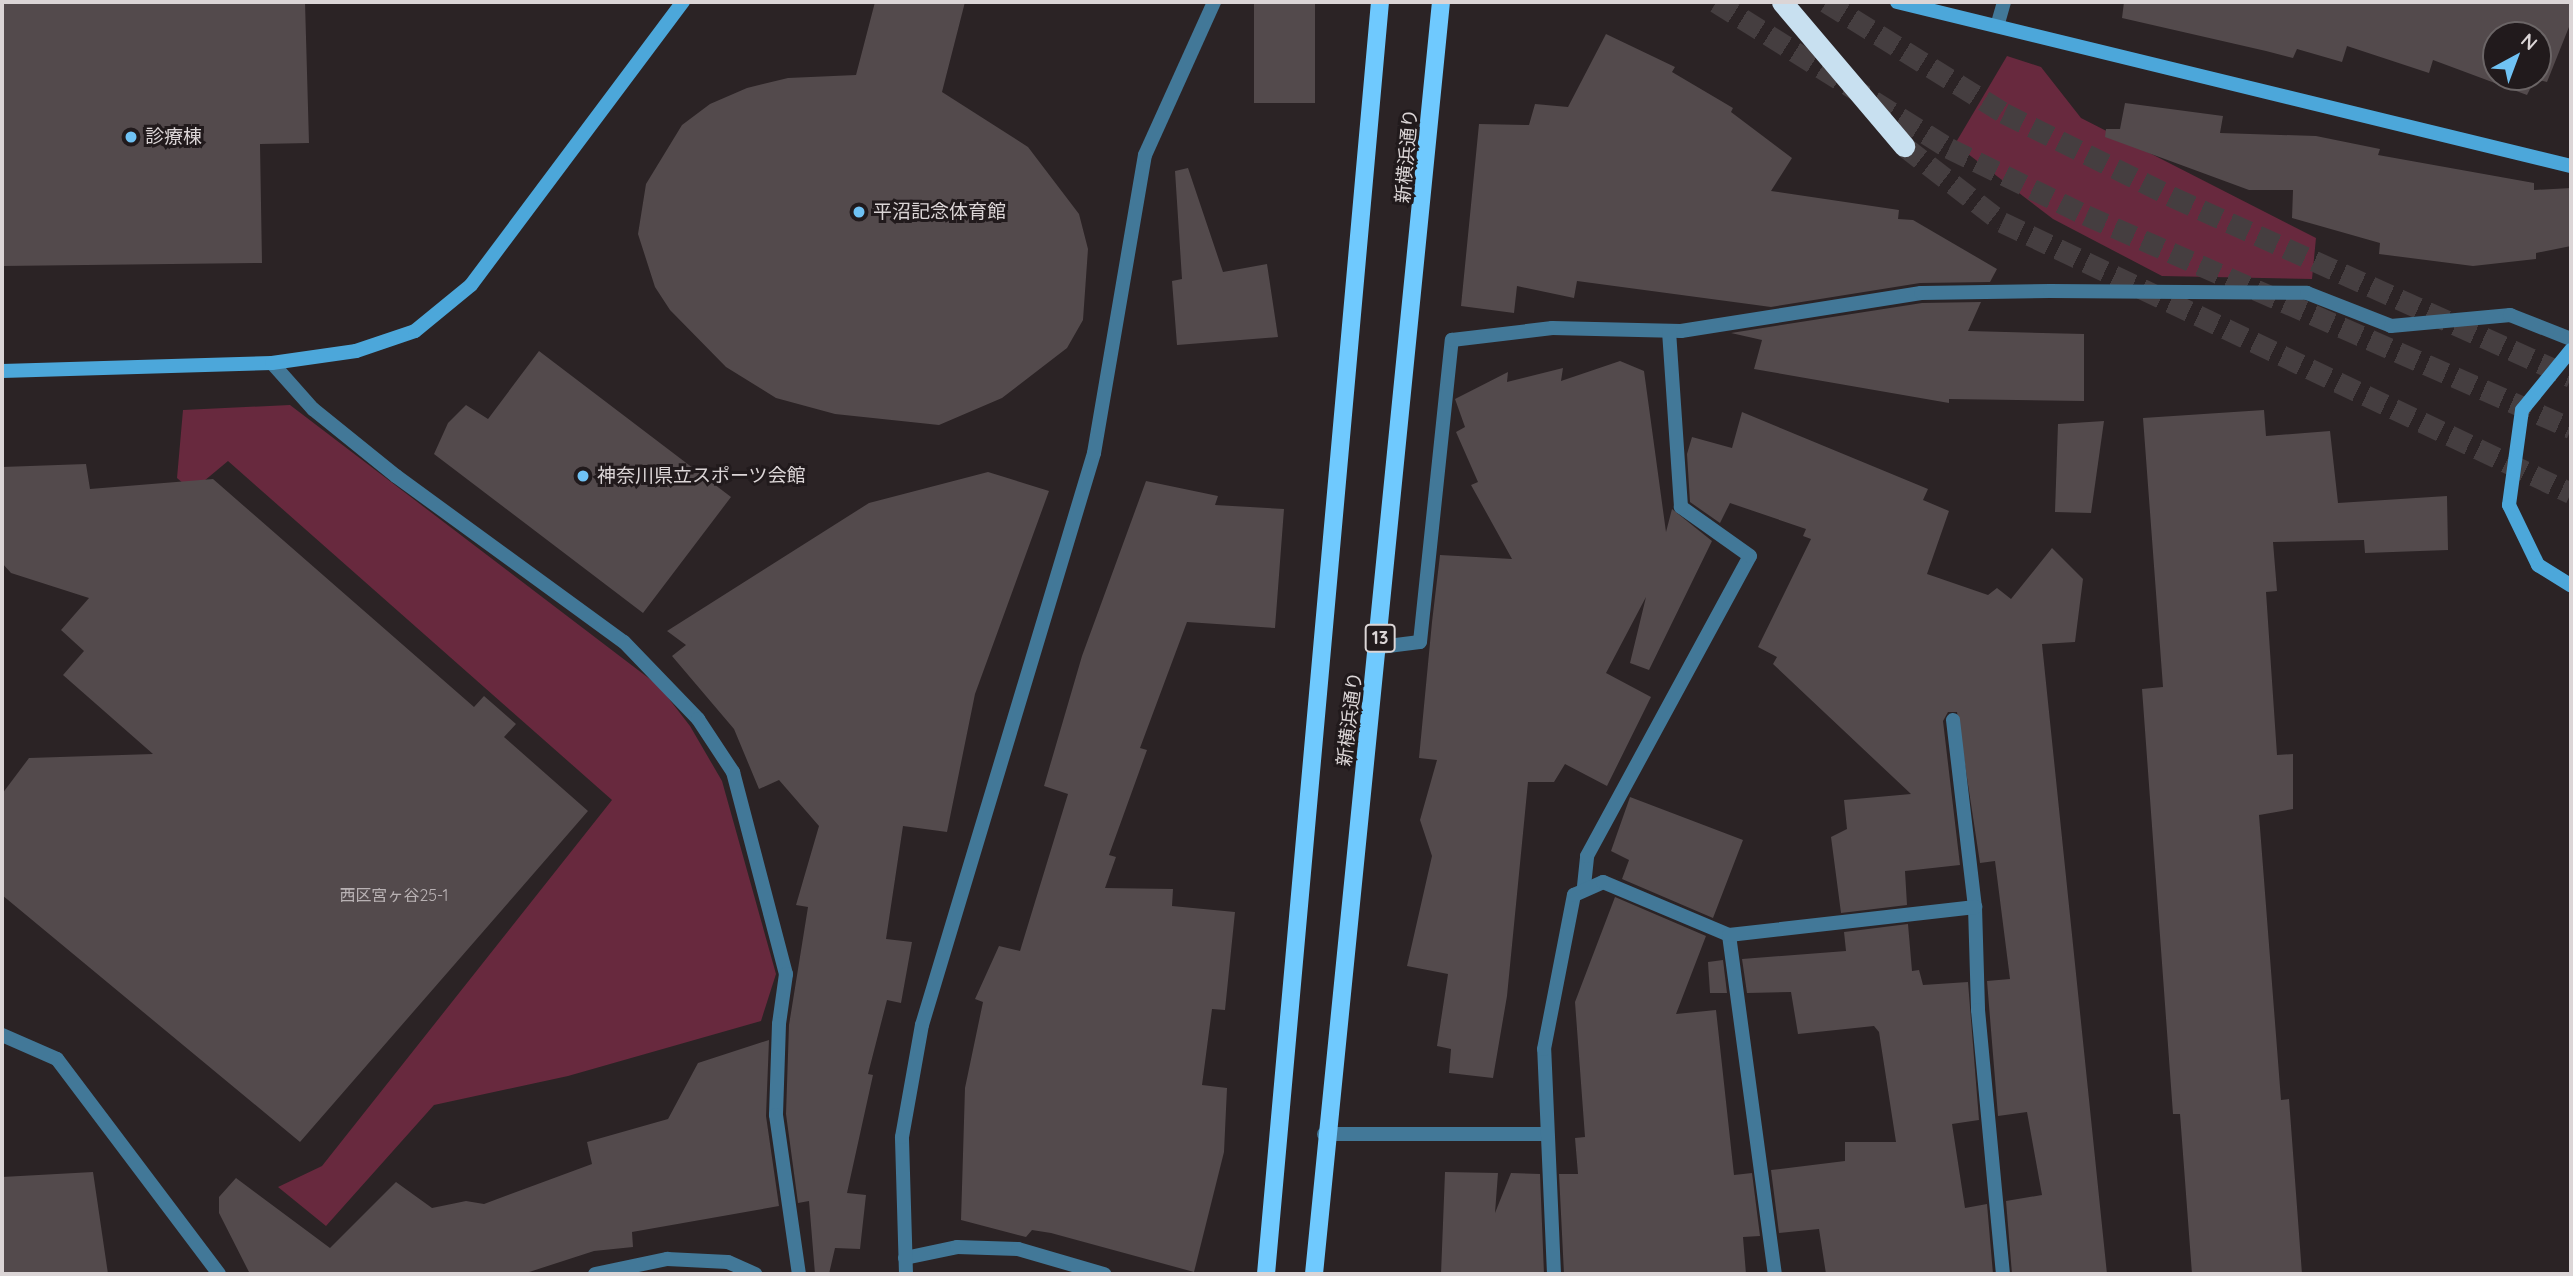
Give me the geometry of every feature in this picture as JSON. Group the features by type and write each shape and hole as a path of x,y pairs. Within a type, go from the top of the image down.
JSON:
{"highway":[{"path":"1782,2 1904,146"}],"main road":[{"name":"新横浜通り","path":"1266,1274 1380,2"},
{"name":"新横浜通り","path":"1314,1274 1324,1134 1380,648 1441,2"}],"street":[{"path":"2,370 272,363 355,351 415,331 471,285 683,2"},
{"path":"906,1274 902,1137 922,1025 1094,453 1145,155 1214,2"},
{"path":"1897,2 1998,23 2571,166"},
{"path":"1998,23 2004,2"},
{"path":"1380,648 1420,642 1452,340 1552,328 1669,331 1921,293 2050,290 2307,293 2391,326 2510,314 2571,339"},
{"path":"1584,886 1587,856 1750,556 1681,506 1669,331"},
{"path":"2571,350 2522,410 2509,505 2538,565 2571,586"},
{"path":"272,363 313,409 396,476 624,642 698,719 733,772 786,974 779,1024 776,1115 799,1274"},
{"path":"1953,720 1975,907 1978,1010 2003,1274"},
{"path":"1554,1274 1544,1049 1574,895 1584,886 1604,882 1729,935 1975,907"},
{"path":"1729,935 1775,1274"},
{"path":"2,1035 57,1059 219,1274"},
{"path":"1324,1134 1546,1134"},
{"path":"905,1258 957,1247 1018,1249 1104,1274"},
{"path":"595,1274 667,1259 729,1262 755,1274"}],"shaded area":[{"path":"2007,56 2041,67 2081,118 2316,238 2312,279 2162,276 2053,219 1955,144"},
{"path":"290,405 659,686 690,726 722,781 776,974 761,1021 568,1076 434,1105 326,1226 278,1187 322,1166 612,800 228,461 192,491 177,478 183,410"}],"building":[{"name":"診療棟","path":"2,2 305,2 309,143 260,144 262,263 2,266"},
{"name":"平沼記念体育館","path":"875,2 965,2 942,92 1028,147 1079,214 1088,249 1083,320 1067,348 1002,398 939,425 835,414 776,398 726,367 670,310 655,287 638,234 646,184 682,125 710,104 747,88 788,78 856,75"},
{"path":"1254,2 1315,2 1315,103 1254,103"},
{"path":"2124,2 2571,2 2571,22 2552,70 2552,21 2482,21 2482,78 2433,60 2429,73 2347,46 2342,62 2297,49 2293,58 2122,18"},
{"path":"1606,34 1675,67 1672,72 1733,108 1731,112 1792,158 1771,191 1899,210 1898,219 1913,220 1997,269 1990,282 1920,283 1771,307 1577,281 1574,298 1517,286 1514,313 1461,306 1479,124 1529,125 1535,104 1568,107"},
{"path":"2125,103 2223,116 2220,133 2316,136 2380,149 2378,155 2534,183 2534,190 2571,188 2571,246 2536,253 2536,259 2473,266 2379,254 2380,243 2292,218 2293,190 2249,190 2105,137 2106,129 2120,129"},
{"path":"1188,168 1223,272 1267,264 1278,337 1177,345 1172,281 1182,279 1175,171"},
{"path":"1981,302 1968,331 2084,334 2084,401 1949,399 1949,403 1754,369 1762,340 1731,333 1922,303"},
{"name":"神奈川県立スポーツ会館","path":"539,351 731,497 643,613 434,454 448,423 466,405 488,419"},
{"path":"1620,361 1644,371 1666,532 1672,509 1712,541 1649,670 1630,663 1646,597 1606,673 1651,697 1607,786 1565,764 1554,782 1528,782 1507,996 1493,1078 1449,1073 1451,1049 1437,1046 1448,974 1407,966 1432,856 1420,820 1437,760 1419,758 1440,555 1512,559 1471,485 1478,482 1456,432 1465,427 1455,399 1508,372 1507,382 1563,368 1561,381"},
{"path":"2264,410 2266,436 2330,431 2338,503 2447,496 2448,550 2365,553 2364,540 2273,542 2277,591 2266,592 2277,755 2293,754 2293,809 2259,815 2281,1100 2289,1099 2302,1274 2192,1274 2180,1114 2173,1114 2142,689 2163,687 2143,418"},
{"path":"1742,412 1928,489 1923,500 1949,511 1927,574 1988,595 1997,588 2011,599 2052,548 2083,579 2075,642 2042,644 2107,1274 2012,1274 2006,1201 2042,1195 2027,1112 1998,1116 1987,981 2010,979 1995,861 1980,863 1957,712 1948,712 1943,721 1960,865 1905,871 1907,905 1841,913 1831,837 1847,829 1844,800 1911,794 1773,664 1777,657 1758,647 1811,539 1803,536 1806,529 1730,503 1720,523 1690,502 1687,454 1692,437 1732,448"},
{"path":"2104,421 2091,513 2055,512 2058,424"},
{"path":"86,464 90,489 213,479 474,707 484,696 516,724 504,737 588,811 300,1142 2,895 2,794 29,758 153,754 63,675 84,651 61,630 89,598 11,573 2,563 2,467"},
{"path":"988,472 1049,491 975,694 947,832 903,826 886,939 912,942 901,1003 887,1000 868,1074 873,1075 847,1193 866,1195 860,1249 835,1248 829,1274 815,1274 809,1201 798,1203 786,1114 789,1025 808,907 796,905 819,826 779,780 759,789 734,729 672,656 686,645 667,631 869,503"},
{"path":"1146,481 1218,496 1215,505 1284,509 1275,628 1187,622 1140,748 1147,750 1109,855 1116,857 1105,888 1173,889 1172,906 1235,912 1225,1010 1212,1009 1202,1085 1227,1088 1224,1152 1194,1272 1051,1233 1032,1230 1026,1237 961,1220 965,1088 983,1002 975,999 999,946 1020,951 1068,794 1044,786 1082,656"},
{"path":"1630,797 1743,840 1713,918 1622,879 1629,860 1611,851"},
{"path":"1615,897 1706,936 1676,1014 1716,1010 1734,1175 1752,1173 1760,1236 1743,1237 1746,1274 1564,1274 1559,1174 1578,1174 1575,1138 1585,1137 1575,1002"},
{"path":"1908,924 1912,971 1919,970 1923,985 1968,982 1979,1120 1952,1124 1965,1208 1987,1204 1993,1274 1826,1274 1819,1229 1779,1233 1771,1170 1845,1161 1845,1142 1896,1142 1879,1032 1874,1026 1798,1034 1791,992 1747,993 1742,959 1846,951 1844,932"},
{"path":"1723,960 1727,993 1710,993 1708,962"},
{"path":"769,1040 766,1116 779,1206 632,1232 633,1247 594,1251 523,1274 250,1274 219,1213 219,1197 236,1178 330,1248 396,1182 432,1208 466,1201 484,1204 592,1164 587,1142 668,1119 698,1063"},
{"path":"93,1172 108,1274 2,1274 2,1177"},
{"path":"1445,1172 1498,1173 1495,1213 1511,1173 1540,1174 1544,1274 1441,1274"}],"tunnel":[{"path":"1716,2 1949,148 2086,215 2571,428"},
{"path":"1826,2 2004,113 2173,197 2571,377"},
{"path":"1904,146 2002,222 2571,493"}],"place":[{"name":"診療棟","path":"131,137"},
{"name":"平沼記念体育館","path":"859,212"},
{"name":"神奈川県立スポーツ会館","path":"583,476"}]}
